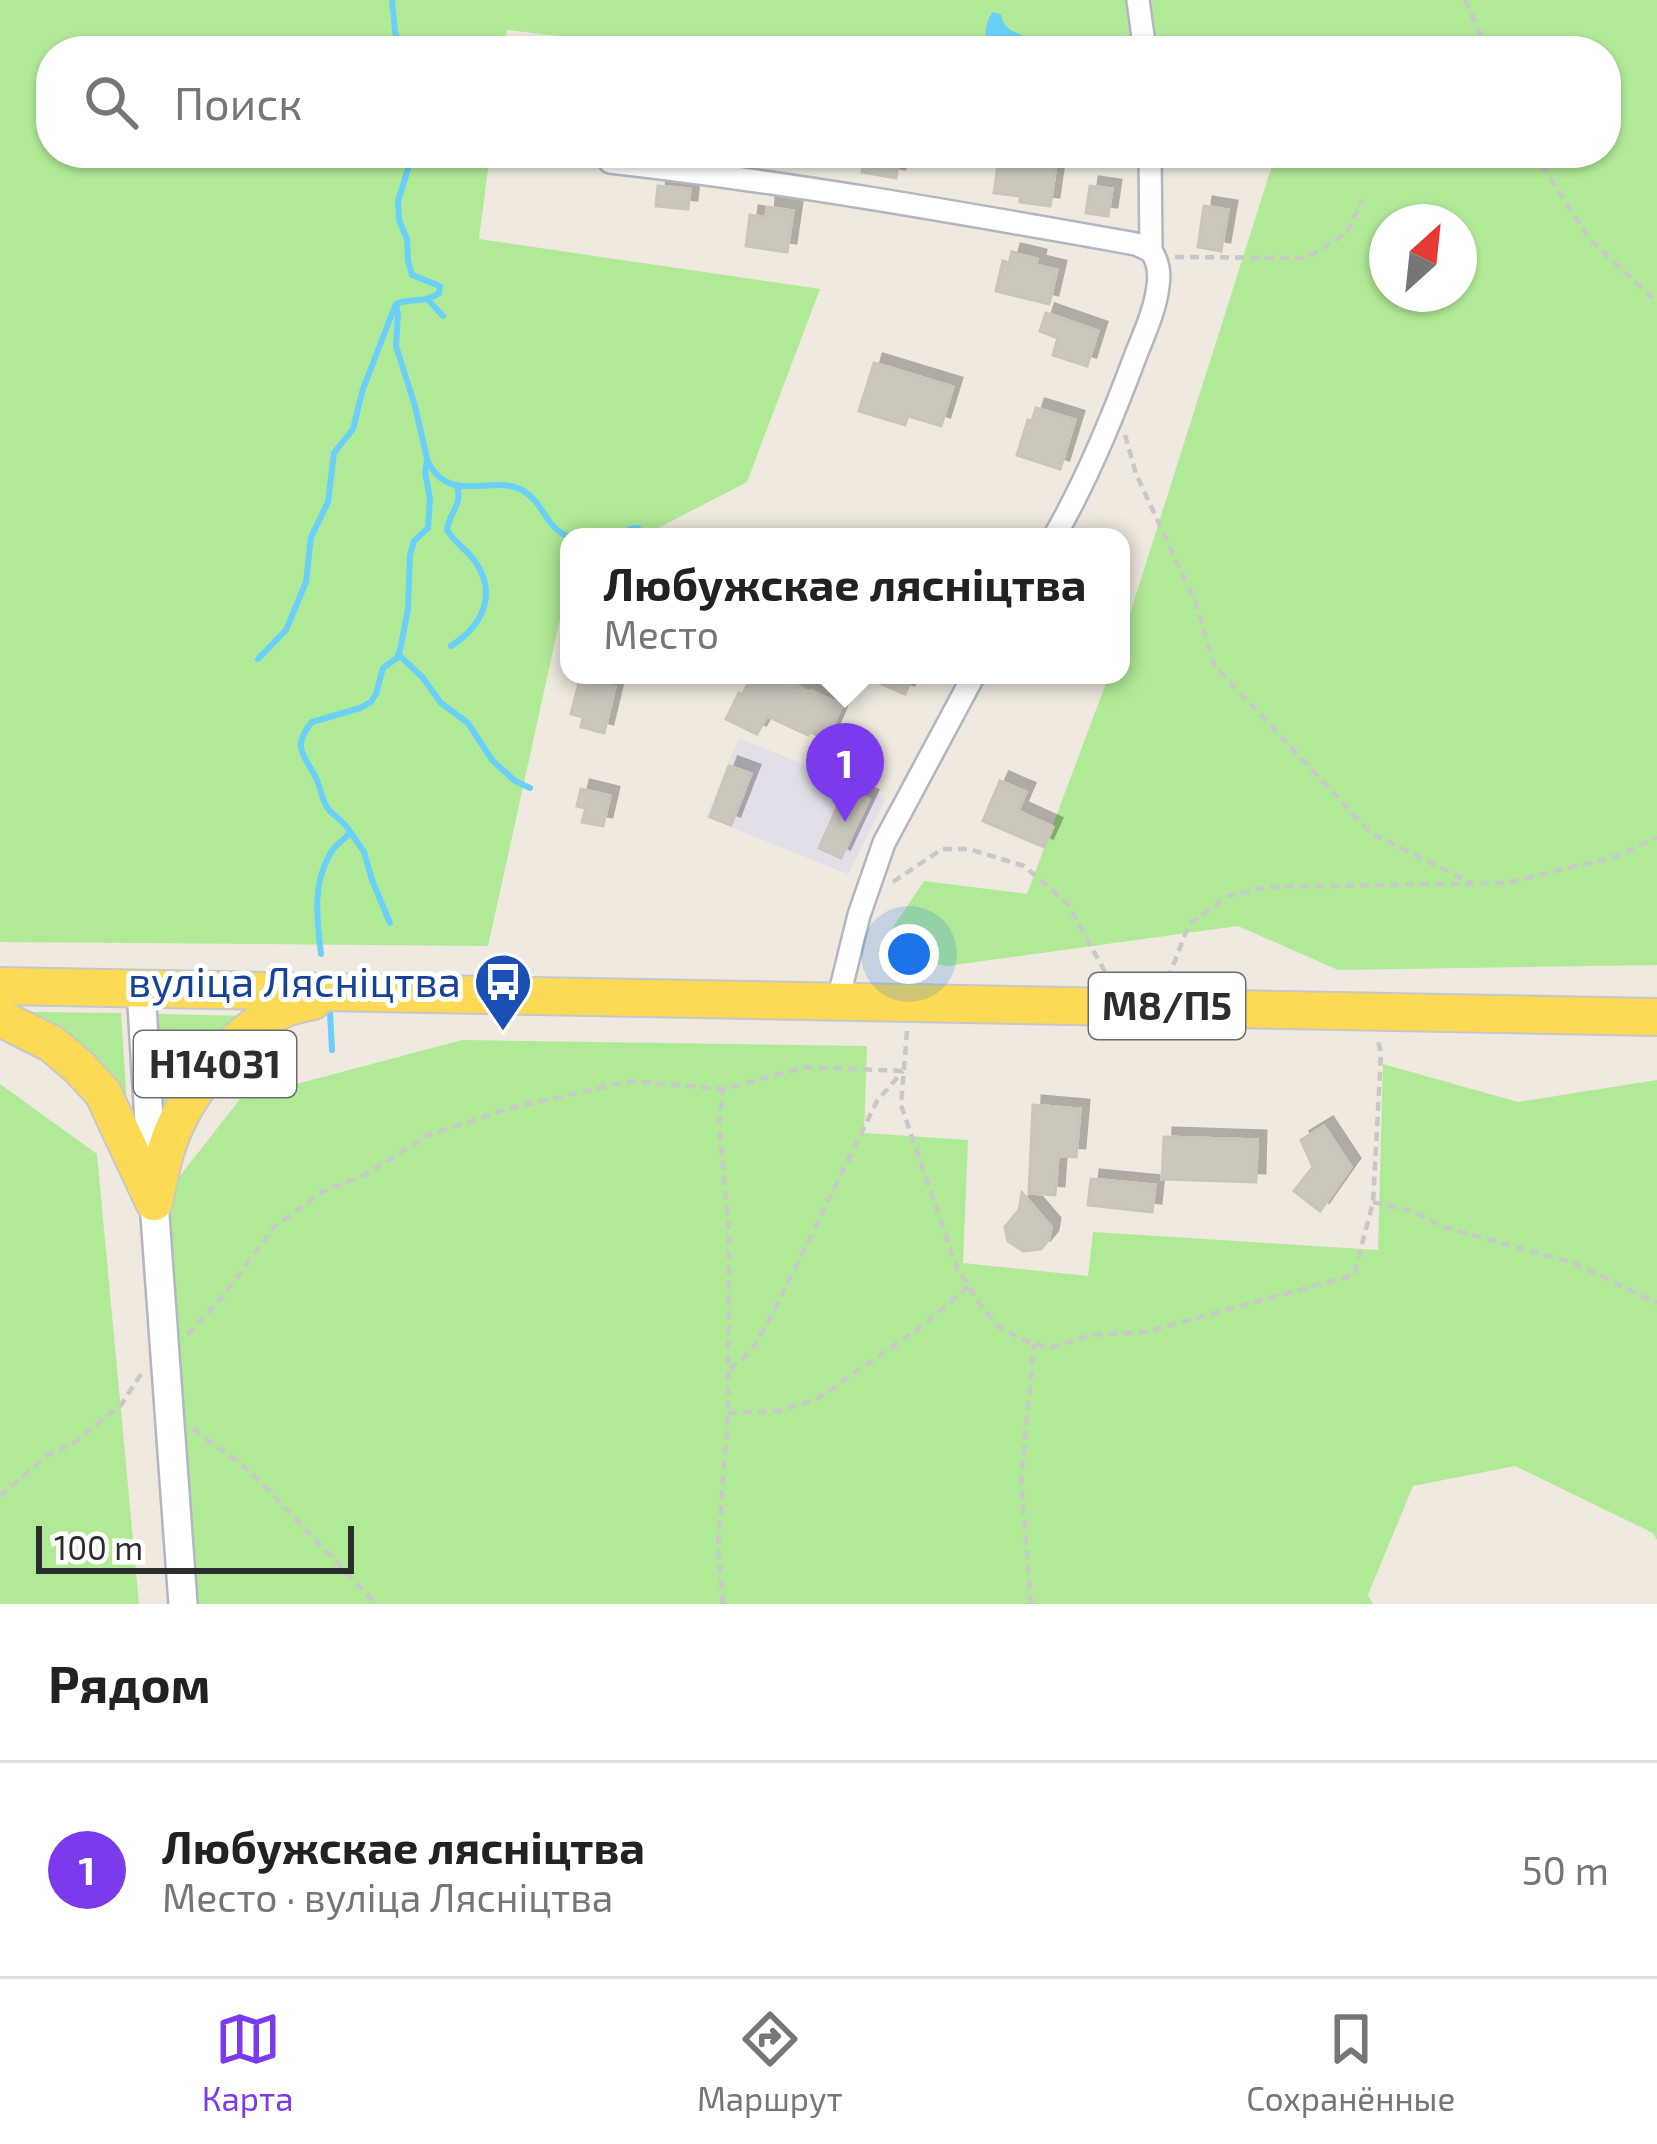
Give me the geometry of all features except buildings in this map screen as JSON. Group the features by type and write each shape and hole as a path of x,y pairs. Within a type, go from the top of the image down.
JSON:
{"main road":[{"name":"М8/П5","path":"0,986 1657,1017"},
{"name":"Н14031","path":"154,1202 167,1144 183,1110 214,1065 254,1028 285,1008 347,993"},
{"name":"Н14031","path":"0,1018 52,1044 103,1093 154,1202"}],"street":[{"path":"1138,0 1143,36"},
{"path":"662,168 906,202 1136,244 1154,255"},
{"path":"1059,528 1117,406 1155,303 1159,280 1151,168"},
{"path":"838,1000 859,915 892,826 969,684"},
{"name":"Н14031","path":"141,989 183,1604"}],"path":[{"path":"1466,0 1482,36"},
{"path":"1544,168 1590,240 1657,302"},
{"path":"1154,255 1306,257 1346,232 1362,200"},
{"path":"1117,406 1136,474 1195,601 1214,665 1371,833 1471,883"},
{"path":"892,882 942,850 969,849 1024,866 1068,904 1140,1006 1189,924 1228,896 1267,887 1506,883 1615,857 1657,837"},
{"path":"909,1001 901,1105 951,1253 968,1286 999,1327 1051,1348 1092,1335 1145,1332 1354,1275 1373,1202 1381,1054 1372,1011"},
{"path":"0,1496 49,1454 71,1445 121,1405 148,1363 166,1357 219,1301 274,1227 322,1192 367,1174 426,1136 507,1109 629,1081 723,1089 806,1067 903,1071"},
{"path":"728,1371 752,1350 877,1101 903,1071"},
{"path":"723,1089 719,1122 729,1232 728,1413 718,1548 723,1604"},
{"path":"1373,1202 1574,1263 1657,1303"},
{"path":"728,1413 778,1411 817,1399 911,1334 968,1286"},
{"path":"1031,1604 1022,1481 1034,1344"},
{"path":"170,1411 251,1472 376,1604"}],"shaded area":[{"path":"739,738 886,798 848,874 706,817"}],"green space":[{"path":"0,0 1657,0 1657,965 1338,970 1238,926 946,966 877,951 924,881 1027,894 1106,684 1130,684 1130,614 1271,168 1621,168 1621,36 557,36 507,30 506,36 36,36 36,168 488,168 479,239 820,289 747,482 658,528 560,528 560,619 488,946 0,942"},
{"path":"33,1012 121,1013 127,1106 35,1019"},
{"path":"158,1014 247,1016 164,1119"},
{"path":"462,1040 867,1046 864,1133 968,1140 963,1263 1088,1276 1093,1232 1378,1250 1383,1064 1518,1102 1657,1080 1657,1540 1653,1533 1515,1466 1413,1486 1368,1595 1373,1604 196,1604 169,1190 240,1099"},
{"path":"0,1084 97,1154 139,1604 0,1604"}],"water":[{"path":"992,12 1001,14 1007,27 1023,36 986,36"}],"waterway":[{"path":"392,0 396,36"},
{"path":"321,954 320,878 332,850 350,832 325,805 303,754 302,740 312,722 360,708 376,694 383,668 400,650 408,609 410,555 414,541 428,528 427,459 396,346 396,304 434,296 440,286 412,275 408,261 398,201 408,168"},
{"path":"430,302 443,316"},
{"path":"258,659 286,630 306,582 311,537 328,502 334,453 353,429 395,306"},
{"path":"427,460 447,482 522,490 560,532"},
{"path":"451,646 471,629 486,597 481,573 447,530 458,498 457,485"},
{"path":"398,654 441,703 468,723 492,760 530,788"},
{"path":"351,833 364,852 390,923"},
{"path":"330,1013 332,1050"}],"place":[{"name":"Любужскае лясніцтва","path":"845,822"},
{"name":"вуліца Лясніцтва","path":"503,1033"}]}
